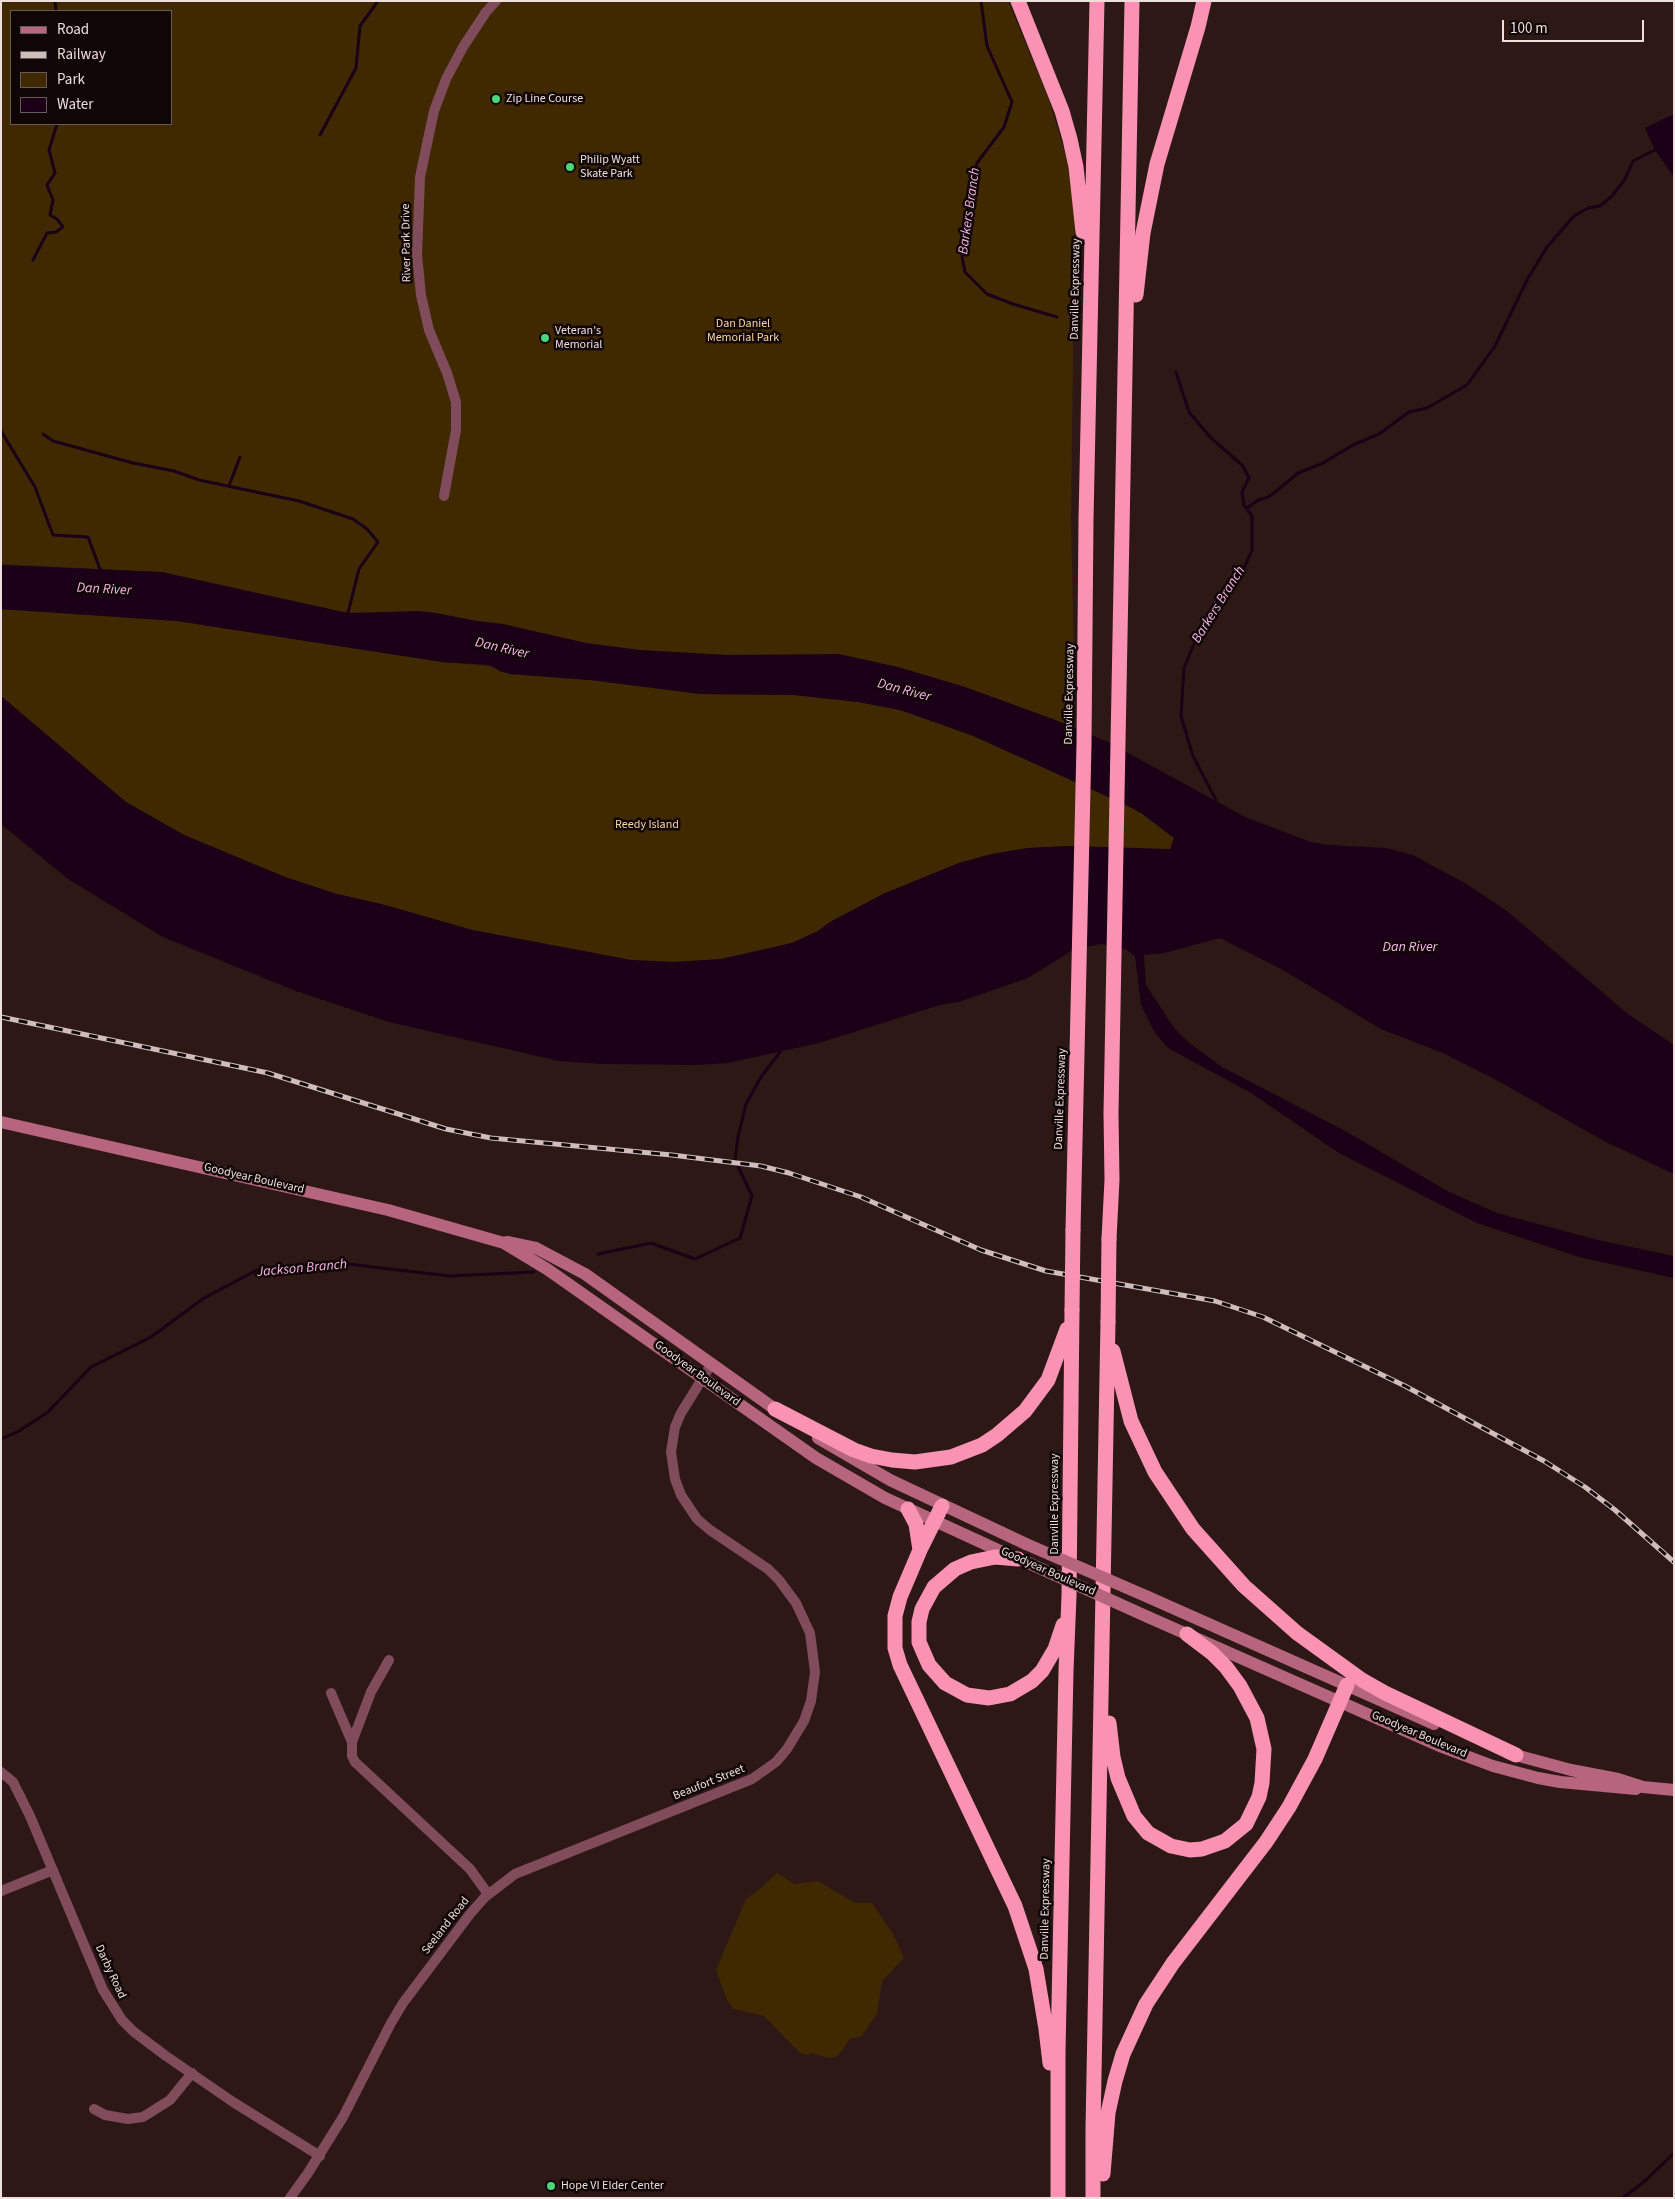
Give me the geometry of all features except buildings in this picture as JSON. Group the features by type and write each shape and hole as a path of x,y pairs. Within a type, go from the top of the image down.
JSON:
{"highway":[{"path":"1018,1 1062,111 1076,167 1084,237 1085,367 1089,389"},
{"name":"Danville Expressway","path":"1057,2198 1058,2041 1065,1681 1069,1607 1073,1230 1097,1"},
{"path":"1093,2198 1132,1"},
{"path":"1124,458 1132,431 1134,317 1143,233 1158,164 1204,1"},
{"path":"775,1409 854,1450 871,1456 914,1462 951,1457 982,1445 1025,1411 1048,1380 1072,1313"},
{"path":"1108,1329 1131,1421 1155,1472 1193,1529 1244,1586 1297,1633 1362,1680 1516,1756"},
{"path":"942,1506 920,1550 900,1597 893,1632 895,1648 900,1665 1002,1875 1029,1945 1041,1996 1050,2062 1051,2167 1057,2198"},
{"path":"908,1509 916,1524 920,1550"},
{"path":"1022,1561 995,1557 971,1562 955,1569 934,1587 922,1609 918,1632 923,1654 936,1674 950,1686 967,1695 989,1698 1010,1694 1032,1681 1050,1659 1069,1607"},
{"path":"1102,1673 1108,1682 1110,1736 1116,1771 1125,1797 1141,1826 1158,1840 1180,1849 1202,1849 1225,1841 1246,1824 1260,1797 1264,1763 1261,1732 1250,1703 1240,1686 1212,1652 1187,1634"},
{"path":"1101,2198 1108,2113 1115,2080 1134,2029 1160,1980 1260,1849 1289,1807 1315,1759 1346,1685"}],"main road":[{"name":"Goodyear Boulevard","path":"1,1122 388,1210 504,1243 547,1269 816,1458 935,1522 1442,1747 1493,1766 1538,1778 1626,1790 1644,1787"},
{"name":"Goodyear Boulevard","path":"504,1243 511,1242 536,1248 585,1274 775,1409 840,1452 942,1506 1441,1727 1516,1756 1570,1770 1618,1779 1644,1787 1674,1790"}],"street":[{"name":"River Park Drive","path":"444,496 456,430 456,402 447,373 429,330 421,295 417,255 420,177 434,111 446,79 463,47 496,1"},
{"name":"Beaufort Street","path":"488,1894 515,1874 752,1780 776,1762 787,1749 804,1721 812,1701 815,1672 810,1633 796,1603 768,1569 710,1530 697,1519 681,1495 675,1479 670,1452 675,1427 681,1413 712,1363"},
{"path":"352,1742 371,1692 389,1660"},
{"name":"Seeland Road","path":"290,2198 320,2156 343,2117 403,2003 470,1914 488,1894 470,1869 355,1762 352,1756 352,1742 331,1693"},
{"name":"Darby Road","path":"1,1772 12,1782 53,1870 111,2005 134,2032 233,2102 320,2156"},
{"path":"1,1891 53,1870"},
{"path":"94,2109 105,2115 128,2119 143,2117 170,2100 192,2073"}],"green space":[{"name":"Dan Daniel Memorial Park","path":"1,1 1008,1 1048,97 1066,156 1075,207 1071,514 1074,659 1072,735 662,657 350,616 156,572 1,564"},
{"name":"Reedy Island","path":"1,609 177,621 442,662 490,666 510,674 590,680 701,694 794,695 858,702 900,710 971,735 1125,804 1141,813 1174,838 1171,849 1138,850 1069,846 1028,848 992,854 959,863 883,894 830,922 818,931 792,943 721,959 675,962 631,960 472,930 385,905 337,894 285,877 184,835 126,802 1,696"},
{"path":"777,1873 794,1884 818,1881 855,1903 872,1903 893,1934 904,1958 882,1981 877,2013 862,2036 850,2039 838,2056 829,2058 812,2053 807,2055 800,2053 764,2016 734,2009 727,2000 716,1970 746,1899"}],"water":[{"path":"1674,114 1674,177 1655,150 1645,128"},
{"name":"Dan River","path":"1,565 162,572 348,613 419,611 436,613 503,624 586,643 640,650 728,655 839,654 898,667 965,687 1053,719 1108,742 1245,817 1311,842 1329,845 1386,848 1413,855 1468,885 1507,911 1628,1014 1674,1045 1674,1174 1604,1141 1500,1082 1443,1053 1381,1029 1283,970 1220,938 1164,953 1144,955 1146,985 1174,1028 1188,1042 1222,1067 1347,1132 1449,1192 1497,1213 1598,1240 1674,1256 1674,1278 1579,1257 1477,1223 1339,1153 1251,1093 1168,1048 1155,1033 1141,1005 1135,956 1126,949 1101,944 1073,950 1028,978 959,1002 940,1005 819,1043 728,1063 697,1065 603,1064 559,1061 389,1022 296,991 163,937 68,879 1,824 1,696 126,802 184,835 285,877 337,894 385,905 472,930 631,960 675,962 721,959 792,943 818,931 830,922 883,894 959,863 992,854 1028,848 1069,846 1170,849 1174,838 1141,813 1124,804 971,735 900,710 858,702 794,695 701,694 590,680 510,674 490,665 442,662 177,621 1,609"}],"waterway":[{"path":"55,1 56,10"},
{"path":"320,135 356,68 360,26 378,1"},
{"name":"Barkers Branch","path":"981,1 987,46 1012,102 1004,127 977,163 969,196 962,256 965,272 987,294 1057,317"},
{"path":"33,260 47,233 56,232 63,227 57,219 50,215 53,200 47,185 55,173 49,150 57,125"},
{"path":"1247,508 1258,500 1274,493 1298,473 1323,463 1353,445 1379,434 1409,412 1427,408 1467,385 1495,346 1528,278 1547,247 1574,216 1588,208 1600,206 1612,196 1625,179 1633,161 1655,150"},
{"name":"Barkers Branch","path":"1176,372 1189,412 1210,437 1243,466 1249,478 1242,492 1244,505 1252,516 1252,550 1239,580 1224,593 1198,634 1184,668 1181,716 1193,756 1216,800 1214,801"},
{"path":"1,431 35,487 53,535 88,537 101,572"},
{"path":"43,434 53,441 133,463 174,471 199,480 299,501 353,519 367,529 378,542 359,569 348,613 350,616"},
{"path":"229,486 240,457"},
{"name":"Jackson Branch","path":"598,1254 651,1243 695,1259 740,1238 752,1196 735,1160 738,1137 746,1104 761,1077 780,1052 778,1049"},
{"name":"Jackson Branch","path":"1,1439 19,1431 48,1412 91,1367 151,1337 204,1298 257,1270 339,1263 450,1276 534,1272"},
{"path":"1623,2198 1646,2180 1674,2153"}],"railway":[{"path":"1,1017 268,1073 446,1129 491,1138 672,1155 761,1166 789,1173 861,1197 981,1250 1046,1271 1215,1301 1263,1317 1405,1386 1544,1461 1585,1487 1615,1510 1674,1562"}],"place":[{"name":"Zip Line Course","path":"496,99"},
{"name":"Philip Wyatt Skate Park","path":"570,167"},
{"name":"Veteran's Memorial","path":"545,338"},
{"name":"Hope VI Elder Center","path":"551,2186"}]}
